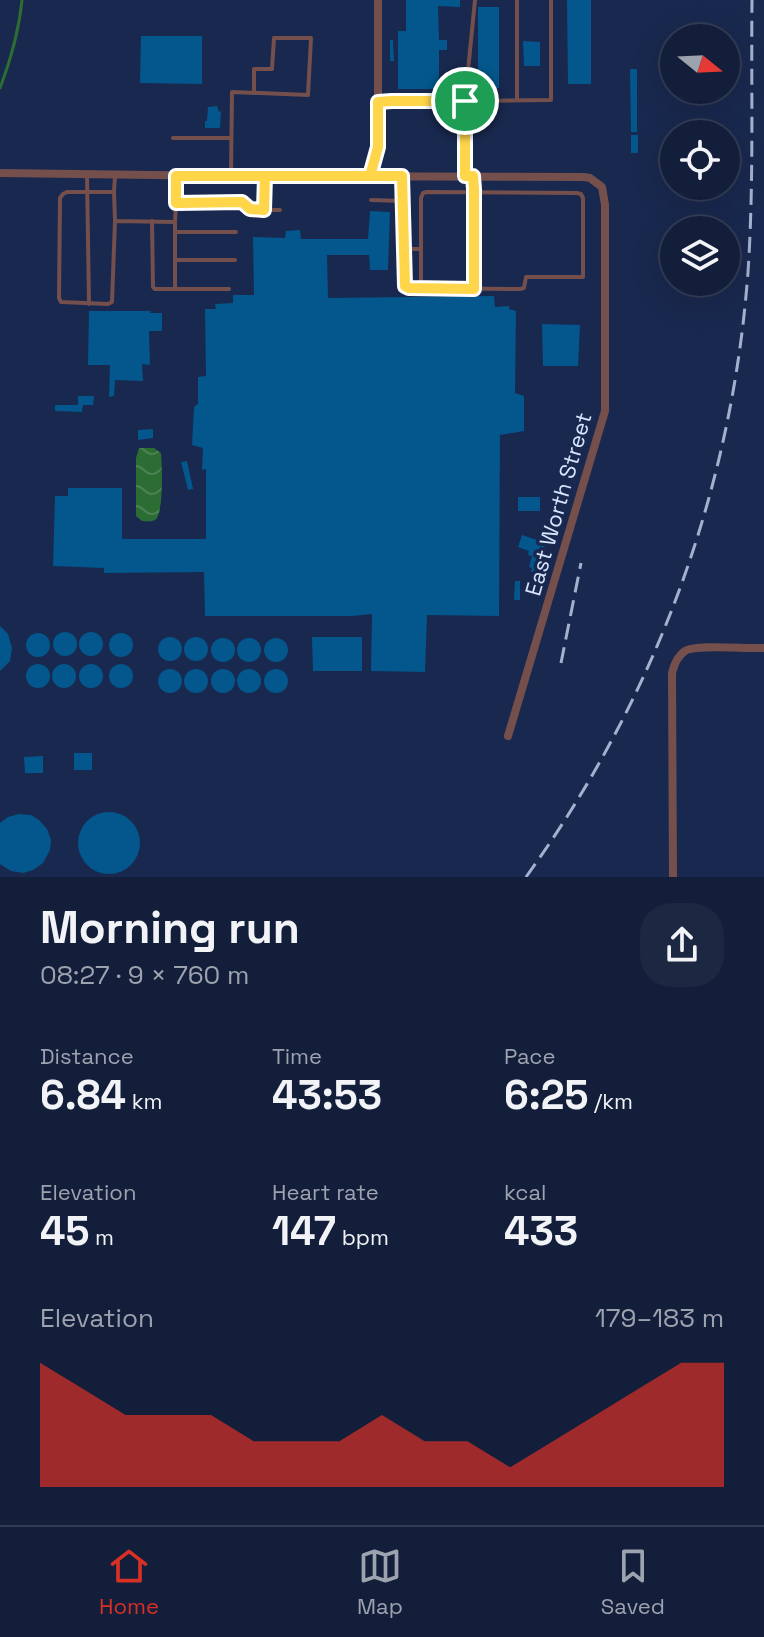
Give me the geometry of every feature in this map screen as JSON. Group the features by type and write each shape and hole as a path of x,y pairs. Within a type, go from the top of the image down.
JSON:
{"street":[{"path":"370,176 378,147 378,0"},
{"path":"0,173 469,176"},
{"name":"East Worth Street","path":"469,176 590,178 602,187 605,205 605,411 508,736"},
{"path":"673,877 672,673 679,656 690,648 764,648"}],"lane":[{"path":"474,289 474,192 469,176 465,101 475,0"},
{"path":"517,0 517,100"},
{"path":"378,102 551,100 551,0"},
{"path":"231,176 232,92 254,93 308,95 311,38 274,38 272,69 254,69 254,93"},
{"path":"173,138 230,138"},
{"path":"87,175 89,304"},
{"path":"114,192 67,192 60,198 61,302 112,302 115,175"},
{"path":"175,289 176,176"},
{"path":"264,210 265,176"},
{"path":"402,176 405,286 421,288 520,289 524,288 526,277 580,278 584,274 583,198 581,194 423,193 421,288"},
{"path":"371,200 402,201"},
{"path":"176,203 242,202 250,209 280,210"},
{"path":"115,221 175,222"},
{"path":"152,221 155,289 229,289"},
{"path":"175,232 236,232"},
{"path":"403,249 421,249"},
{"path":"175,260 235,260"}],"water":[{"path":"139,448 154,448 161,453 161,500 158,516 152,521 142,521 136,516 136,458"}],"building":[{"path":"406,0 460,0 460,7 438,6 439,40 447,40 447,50 439,50 439,89 398,89 398,31 406,31"},
{"path":"567,0 591,0 591,84 568,84"},
{"path":"478,7 499,7 499,88 478,88"},
{"path":"141,36 202,36 202,84 140,83"},
{"path":"390,40 393,40 394,61 390,61"},
{"path":"523,41 540,42 540,66 524,66"},
{"path":"630,69 637,69 637,132 631,132"},
{"path":"217,106 221,111 220,128 205,128 208,107"},
{"path":"631,135 638,135 638,153 631,153"},
{"path":"370,211 390,212 388,270 370,270 369,255 327,255 328,298 494,296 495,307 509,306 509,309 516,311 515,393 524,396 524,431 500,435 499,616 427,615 425,672 371,671 372,614 205,616 204,572 104,573 104,568 53,566 55,496 68,496 68,488 122,488 122,539 206,539 203,448 192,445 198,377 206,376 205,309 216,309 215,304 233,303 233,295 254,295 253,237 285,238 286,231 300,230 301,239 368,239"},
{"path":"89,311 162,313 162,331 149,331 150,365 142,364 143,381 115,380 114,396 109,397 110,365 88,365"},
{"path":"542,324 580,325 578,366 543,366"},
{"path":"78,396 94,396 93,405 83,405 82,412 55,411 55,405 78,405"},
{"path":"153,429 153,438 138,440 138,430"},
{"path":"187,461 193,489 188,490 181,462"},
{"path":"518,497 540,497 540,511 518,511"},
{"path":"522,535 546,543 542,555 539,554 541,557 536,573 531,572 532,568 529,567 532,556 528,555 529,551 518,547"},
{"path":"515,581 520,581 520,600 514,600"},
{"path":"0,626 8,634 12,648 10,661 0,671"},
{"path":"65,632 76,639 77,644 70,655 65,656 54,649 53,644 60,633"},
{"path":"91,632 102,639 103,644 96,655 91,656 80,649 79,644 86,633"},
{"path":"38,633 49,640 50,645 43,656 38,657 27,650 26,645 33,634"},
{"path":"121,633 132,640 133,645 126,656 121,657 110,650 109,645 116,634"},
{"path":"170,637 181,644 182,649 175,660 170,661 159,654 158,649 165,638"},
{"path":"196,637 207,644 208,649 201,660 196,661 185,654 184,649 191,638"},
{"path":"312,637 362,637 362,671 313,671"},
{"path":"223,638 234,645 235,650 228,661 223,662 212,655 211,650 218,639"},
{"path":"249,638 260,645 261,650 254,661 249,662 238,655 237,650 244,639"},
{"path":"276,638 287,645 288,650 281,661 276,662 265,655 264,650 271,639"},
{"path":"38,664 49,671 50,676 43,687 38,688 27,681 26,676 33,665"},
{"path":"64,664 75,671 76,676 69,687 64,688 53,681 52,676 59,665"},
{"path":"91,664 102,671 103,676 96,687 91,688 80,681 79,676 86,665"},
{"path":"121,664 132,671 133,676 126,687 121,688 110,681 109,676 116,665"},
{"path":"170,669 181,676 182,681 175,692 170,693 159,686 158,681 165,670"},
{"path":"196,669 207,676 208,681 201,692 196,693 185,686 184,681 191,670"},
{"path":"223,669 234,676 235,681 228,692 223,693 212,686 211,681 218,670"},
{"path":"249,669 260,676 261,681 254,692 249,693 238,686 237,681 244,670"},
{"path":"276,669 287,676 288,681 281,692 276,693 265,686 264,681 271,670"},
{"path":"74,753 92,753 92,770 74,770"},
{"path":"43,756 43,773 25,773 24,757"},
{"path":"109,812 131,821 140,843 131,865 109,874 87,865 78,843 87,821"},
{"path":"19,814 31,815 39,820 51,840 43,863 23,873 11,871 0,864 0,823"}],"waterway":[{"path":"0,88 14,44 22,0"}],"railway":[{"path":"526,877 572,809 613,738 649,665 705,513 725,434 739,354 748,272 752,170 752,0"},
{"path":"561,663 581,563"}],"route":[{"path":"465,101 378,102 378,147 377,154 370,176 176,176 176,203 242,202 250,209 264,210 265,176 402,176 405,286 474,289 474,189 473,176 465,176 465,101"}]}
